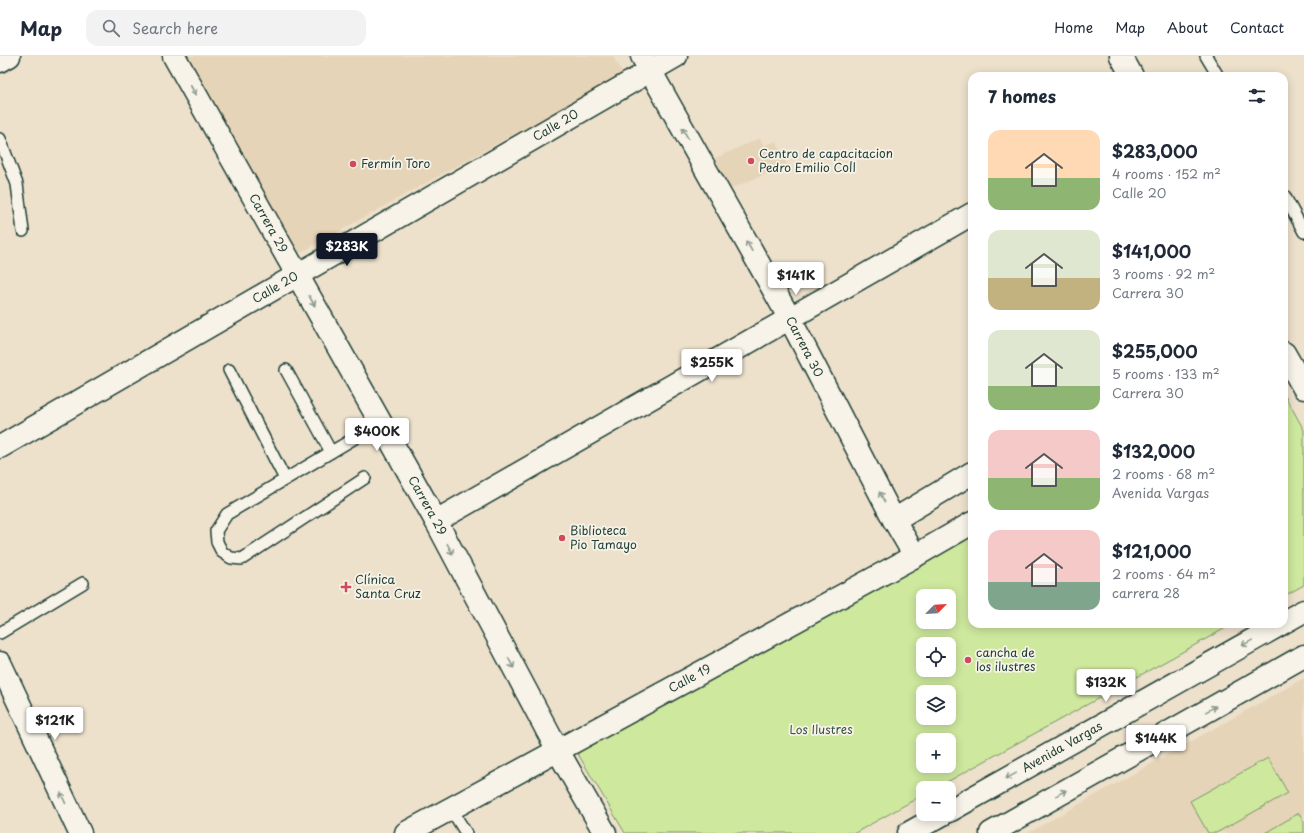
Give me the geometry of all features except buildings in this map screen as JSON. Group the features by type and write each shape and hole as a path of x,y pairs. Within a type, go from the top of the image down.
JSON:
{"street":[{"path":"0,61 9,56"},
{"name":"Carrera 29","path":"174,56 436,521 558,751 605,833"},
{"name":"Calle 20","path":"0,447 298,276 646,63 676,56"},
{"path":"1120,56 1130,72"},
{"name":"Carrera 30","path":"646,63 790,319 894,520 915,556"},
{"path":"436,521 968,216"},
{"path":"1288,360 1304,388"},
{"path":"894,520 968,475"},
{"name":"Calle 19","path":"406,833 915,556 968,525"},
{"path":"1288,620 1304,611"},
{"name":"Avenida Vargas","path":"956,807 1273,628"},
{"path":"990,833 1304,656"},
{"path":"0,663 80,833"},
{"path":"909,833 930,821"}],"lane":[{"path":"1206,56 1216,72"},
{"path":"0,139 17,184 23,231"},
{"path":"1288,202 1304,232"},
{"path":"229,370 285,480"},
{"path":"286,370 331,452"},
{"path":"364,478 242,559 231,558 222,552 217,542 216,531 227,514 380,423"},
{"path":"0,633 83,583"},
{"path":"451,809 466,833"}],"shaded area":[{"name":"Fermín Toro","path":"182,56 613,56 623,74 298,254"},
{"name":"Centro de capacitacion Pedro Emilio Coll","path":"760,138 764,146 776,141 787,165 730,189 715,158"},
{"path":"1304,678 1304,833 1028,833"}],"green space":[{"path":"1288,401 1304,430 1304,585 1288,594"},
{"name":"Los Ilustres","path":"968,530 968,628 1226,628 949,781 916,781 916,799 855,833 625,833 575,749"},
{"path":"1268,758 1288,793 1216,833 1208,833 1190,801"},
{"path":"1299,813 1304,822 1304,833 1265,833"}],"place":[{"name":"Centro de capacitacion Pedro Emilio Coll","path":"751,161"},
{"name":"Fermín Toro","path":"353,164"},
{"name":"Biblioteca Pio Tamayo","path":"562,538"},
{"name":"Clínica Santa Cruz","path":"346,587"},
{"name":"cancha de los ilustres","path":"968,660"}]}
